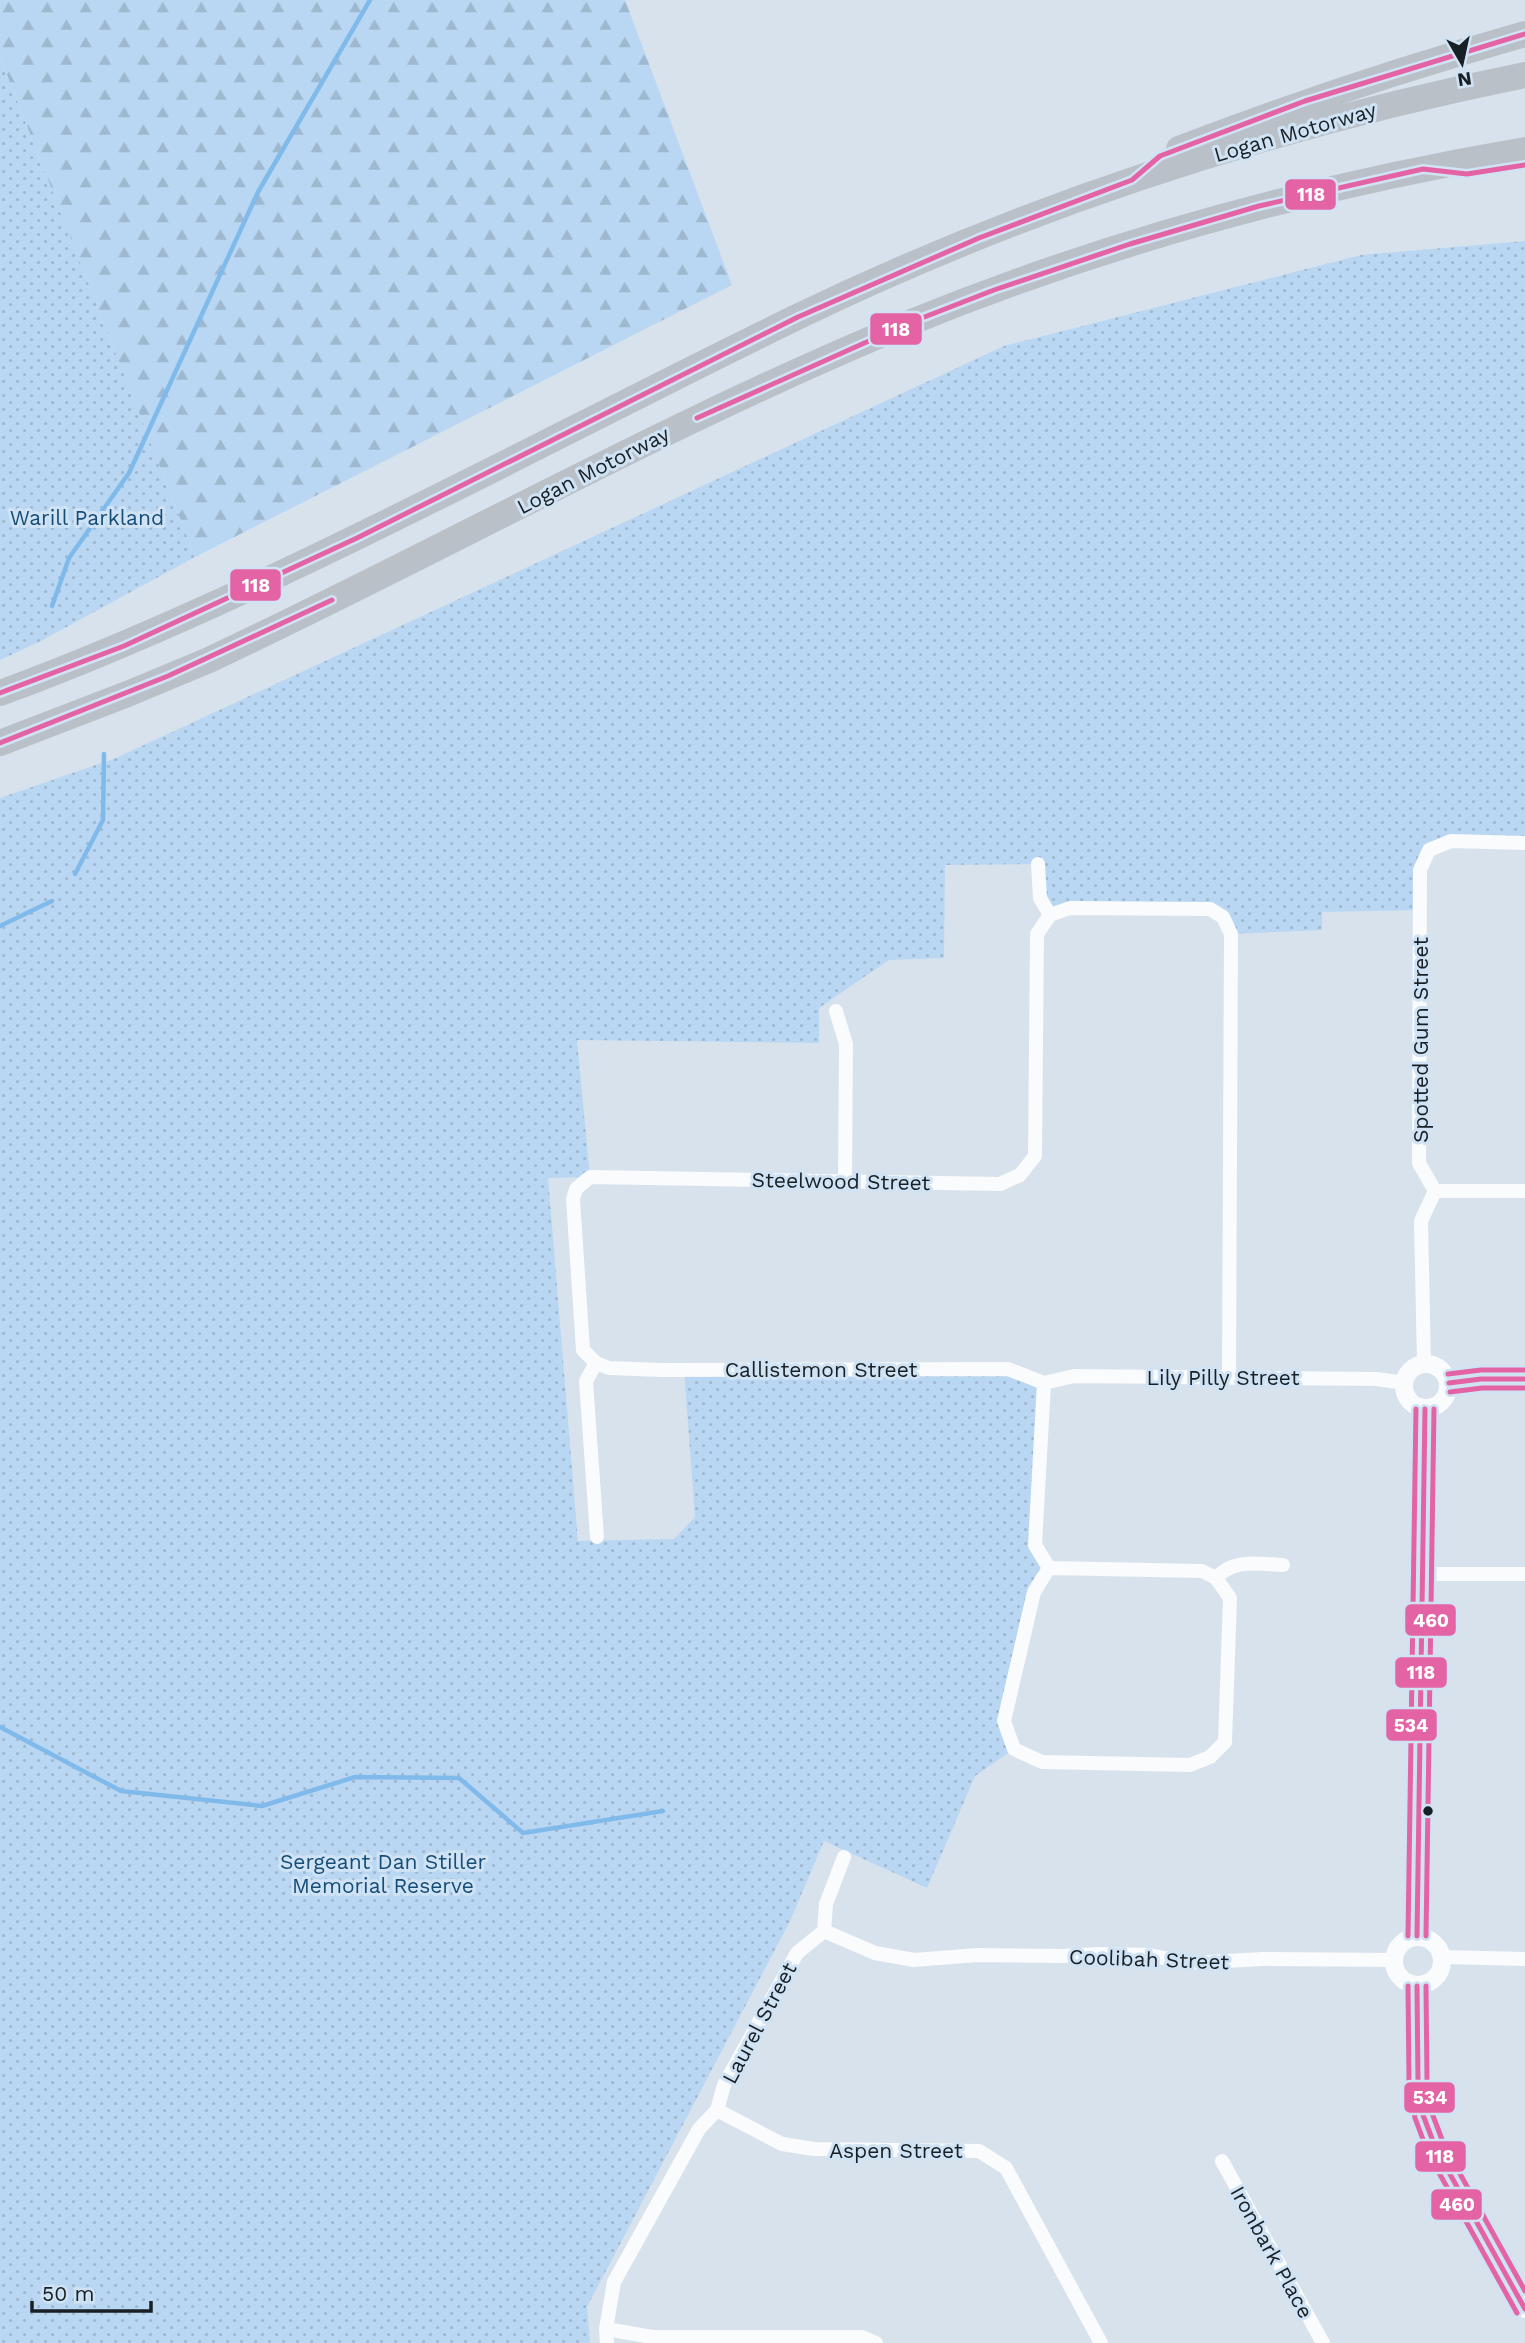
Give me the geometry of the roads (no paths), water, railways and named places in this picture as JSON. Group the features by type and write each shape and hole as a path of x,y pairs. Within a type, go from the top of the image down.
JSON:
{"highway":[{"path":"1132,180 1160,156 1257,119 1392,73 1525,34"},
{"name":"Logan Motorway","path":"0,693 124,646 357,538 798,317 978,238 1132,180 1311,126 1525,75"},
{"name":"Logan Motorway","path":"0,743 208,660 716,408 909,323 994,289 1259,206 1423,169 1525,150"},
{"path":"1423,169 1467,174 1525,164"}],"street":[{"name":"Spotted Gum Street","path":"1436,1191 1419,1163 1420,870 1429,850 1451,841 1525,843"},
{"path":"1038,864 1040,898 1050,915 1070,908 1210,909 1223,917 1231,934 1229,1377"},
{"name":"Steelwood Street","path":"596,1363 583,1350 573,1199 576,1189 590,1177 1000,1184 1020,1175 1035,1156 1037,934 1050,915"},
{"path":"836,1011 846,1044 845,1180"},
{"path":"1424,1363 1421,1221 1436,1191 1525,1191"},
{"path":"596,1363 586,1381 597,1537"},
{"name":"Callistemon Street","path":"596,1363 609,1368 663,1370 1007,1369 1044,1383"},
{"path":"1424,1363 1440,1368 1449,1383 1446,1398 1440,1404 1425,1409 1409,1401 1404,1391 1404,1383 1410,1370 1424,1363"},
{"name":"Lily Pilly Street","path":"1044,1383 1074,1376 1377,1379 1404,1383"},
{"path":"1449,1383 1481,1379 1525,1379"},
{"path":"1044,1383 1035,1545 1049,1568"},
{"path":"1417,1936 1425,1409"},
{"path":"1216,1578 1224,1569 1236,1563 1283,1565"},
{"path":"1049,1568 1202,1571 1216,1578 1230,1598 1225,1742 1210,1757 1190,1765 1042,1762 1013,1749 1004,1721 1034,1592 1049,1568"},
{"path":"1422,1574 1525,1574"},
{"path":"824,1931 826,1904 844,1857"},
{"name":"Coolibah Street","path":"824,1931 875,1953 914,1960 977,1955 1099,1954 1148,1955 1191,1963 1262,1959 1395,1960"},
{"name":"Laurel Street","path":"607,2336 614,2282 699,2129 717,2110 723,2085 797,1953 824,1931"},
{"path":"1417,1936 1433,1941 1443,1957 1443,1966 1438,1976 1429,1983 1417,1986 1400,1978 1395,1971 1399,1945 1417,1936"},
{"path":"1443,1957 1525,1959"},
{"path":"1417,1986 1418,2081 1423,2115 1436,2149 1525,2309"},
{"name":"Aspen Street","path":"717,2110 782,2144 814,2149 979,2151 994,2159 1006,2168 1101,2343"},
{"name":"Ironbark Place","path":"1222,2161 1322,2343"},
{"path":"607,2336 862,2337 876,2343"}],"waterway":[{"path":"52,606 69,558 129,473 258,192 370,0"},
{"path":"75,874 103,820 104,754"},
{"path":"0,926 52,901"},
{"path":"0,1727 121,1791 262,1806 355,1777 459,1778 523,1833 663,1811"}],"park label":[{"name":"Warill Parkland","path":"87,517"},
{"name":"Sergeant Dan Stiller Memorial Reserve","path":"383,1873"}]}
